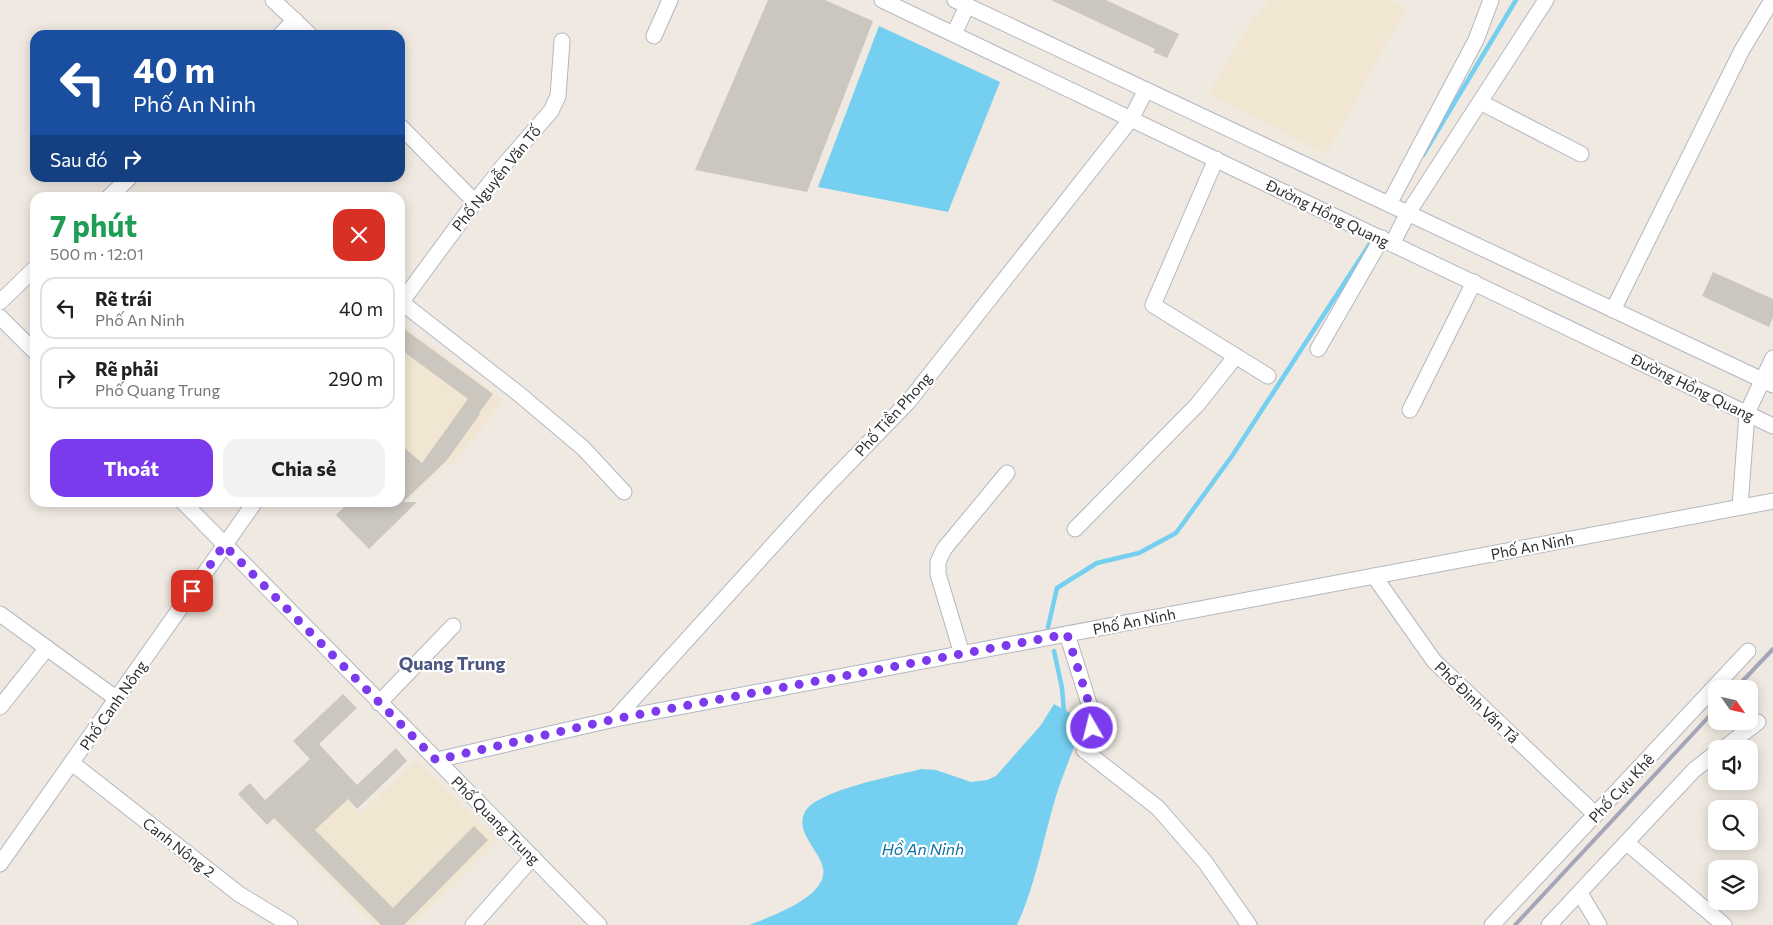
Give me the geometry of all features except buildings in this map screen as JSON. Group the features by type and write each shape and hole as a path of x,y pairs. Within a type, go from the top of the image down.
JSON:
{"street":[{"path":"272,0 305,30"},
{"path":"654,36 670,0"},
{"name":"Đường Hồng Quang","path":"882,0 1773,426"},
{"path":"1389,204 1476,40 1491,0"},
{"path":"1318,350 1387,241 1408,213 1546,0"},
{"path":"1614,310 1742,50 1772,0"},
{"path":"954,34 962,3 1768,383"},
{"path":"285,30 295,20"},
{"name":"Phố Nguyễn Văn Tố","path":"405,297 474,202 504,164 551,111 559,91 562,41"},
{"name":"Phố Tiền Phong","path":"615,719 821,492 909,401 1131,119 1146,90"},
{"path":"1480,102 1581,154"},
{"path":"405,131 474,202"},
{"path":"1216,159 1153,305 1268,376"},
{"path":"114,192 125,182"},
{"path":"0,302 30,273"},
{"path":"1410,410 1474,282"},
{"path":"405,306 519,394 583,448 624,492"},
{"path":"0,317 30,347"},
{"path":"1075,530 1197,405 1236,356"},
{"path":"1740,507 1747,413 1768,383 1773,358"},
{"path":"962,654 938,574 938,562 944,549 1007,473"},
{"name":"Phố An Ninh","path":"436,760 615,719 1773,501"},
{"name":"Phố Quang Trung","path":"188,507 599,925"},
{"path":"224,545 251,507"},
{"name":"Phố Canh Nông","path":"0,864 118,699 224,545"},
{"name":"Phố Đinh Văn Tả","path":"1374,576 1434,662 1596,815"},
{"path":"0,614 118,699"},
{"path":"379,703 453,626"},
{"path":"1067,634 1092,713 1092,728 1084,750 1158,808 1205,862 1249,925"},
{"path":"0,707 47,648"},
{"name":"Phố Cựu Khê","path":"1492,925 1748,651"},
{"path":"1734,740 1747,730"},
{"path":"1549,925 1694,770 1708,759"},
{"name":"Canh Nông 2","path":"72,763 239,894 290,925"},
{"path":"1627,843 1724,925"},
{"path":"473,925 533,857"},
{"path":"1580,893 1600,925"}],"shaded area":[{"path":"1269,0 1392,0 1406,8 1326,155 1208,95 1248,26"},
{"path":"405,326 503,400 452,466 447,462 413,496 405,489"},
{"path":"416,760 499,840 413,925 375,925 273,821 323,776 359,814"}],"water":[{"path":"879,26 1000,82 948,212 818,187"},
{"name":"Hồ An Ninh","path":"1054,704 1084,721 1062,777 1034,878 1017,925 749,925 796,904 817,888 822,878 823,868 821,861 805,834 802,819 812,804 825,797 858,785 921,769 936,770 971,782 987,780 996,776 1041,725"}],"waterway":[{"path":"1423,155 1516,0"},
{"path":"1048,627 1057,588 1097,563 1139,553 1176,533 1232,456 1371,242"},
{"path":"1054,651 1062,688 1064,712"}],"railway":[{"path":"1744,680 1773,649"},
{"path":"1515,925 1708,718"}],"district":[{"name":"Quang Trung","path":"452,663"}],"route":[{"path":"192,591 224,545 436,760 615,719 1067,634 1092,713 1092,728"}]}
